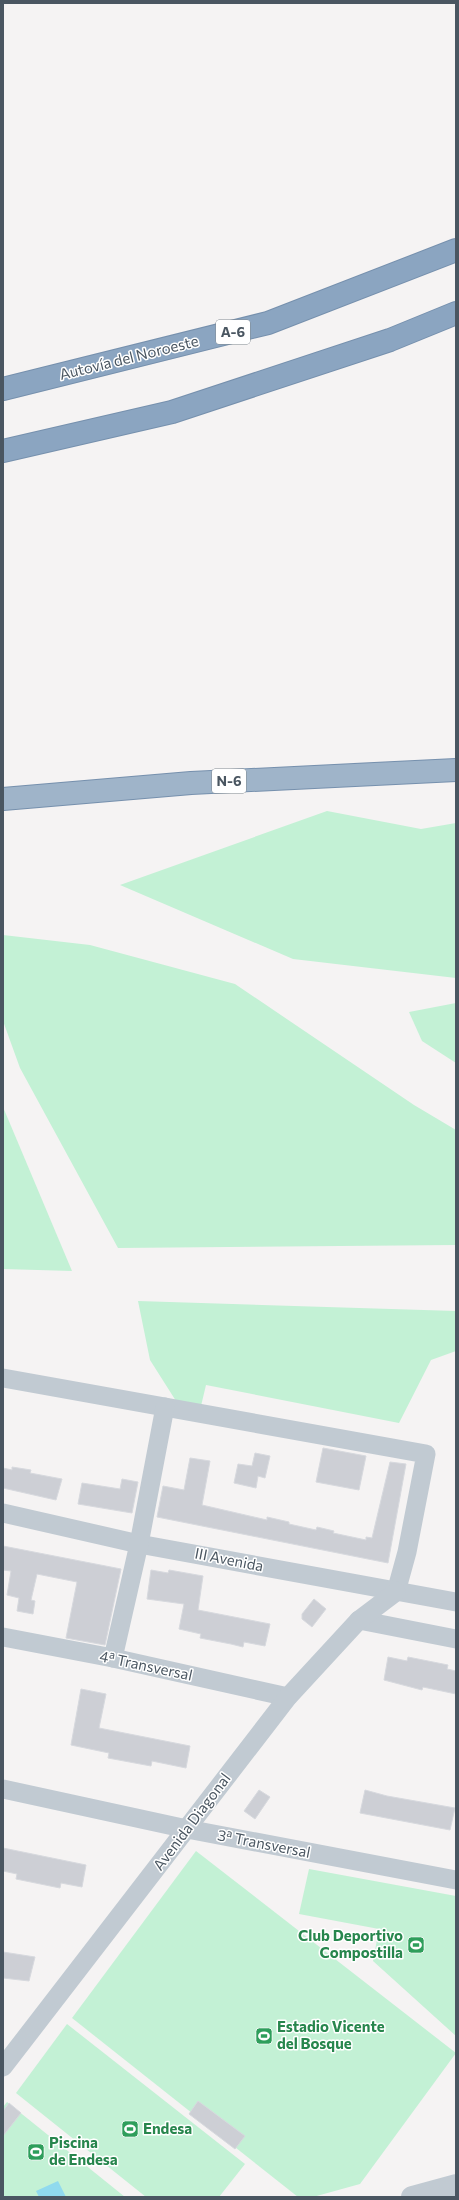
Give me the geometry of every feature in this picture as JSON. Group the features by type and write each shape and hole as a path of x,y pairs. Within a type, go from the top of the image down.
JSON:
{"highway":[{"name":"Autovía del Noroeste","path":"3,390 268,323 456,250"},
{"path":"3,451 172,412 390,340 456,313"},
{"name":"N-6","path":"3,799 191,783 456,770"}],"street":[{"path":"3,1378 426,1454 405,1558 396,1592"},
{"path":"113,1658 139,1544 165,1408"},
{"name":"III Avenida","path":"3,1513 139,1544 456,1602"},
{"name":"Avenida Diagonal","path":"3,2067 288,1696 359,1620 396,1592"},
{"path":"359,1620 456,1639"},
{"name":"4ª Transversal","path":"3,1637 113,1658 288,1696"},
{"name":"3ª Transversal","path":"3,1789 187,1829 456,1880"},
{"path":"412,2197 455,2181"}],"green space":[{"path":"327,811 421,829 456,823 456,978 293,959 120,885"},
{"path":"3,935 90,945 235,984 414,1105 456,1130 456,1245 118,1248 20,1068 3,1021"},
{"path":"456,1003 456,1063 422,1041 409,1012"},
{"path":"3,1107 72,1271 3,1269"},
{"path":"138,1301 456,1311 456,1351 431,1360 399,1423 206,1385 201,1406 176,1401 150,1360"},
{"name":"Estadio Vicente del Bosque","path":"196,1851 456,2053 360,2184 313,2197 298,2197 72,2018"},
{"name":"Club Deportivo Compostilla","path":"309,1869 456,1896 456,2036 373,1961 379,1929 299,1914"},
{"name":"Endesa","path":"67,2024 245,2164 219,2197 146,2197 16,2093"},
{"name":"Piscina de Endesa","path":"7,2102 125,2197 3,2197 3,2107"}],"water":[{"path":"58,2181 66,2197 39,2197 36,2191"}],"building":[{"path":"323,1448 366,1456 359,1490 316,1482"},
{"path":"255,1453 270,1456 265,1478 258,1476 256,1488 234,1483 238,1464 252,1466"},
{"path":"190,1458 210,1461 202,1505 267,1520 267,1517 316,1530 317,1527 334,1531 333,1533 366,1540 366,1537 372,1538 390,1462 406,1464 388,1563 157,1517 163,1486 184,1490"},
{"path":"12,1467 31,1470 30,1473 62,1479 56,1500 3,1488 3,1468 12,1470"},
{"path":"122,1479 138,1482 132,1513 78,1504 82,1483 120,1489"},
{"path":"3,1546 121,1569 105,1645 66,1638 77,1582 37,1574 31,1600 35,1601 33,1614 17,1611 19,1598 7,1595 11,1571 3,1570"},
{"path":"151,1570 168,1573 169,1570 203,1576 198,1610 270,1624 265,1646 244,1642 243,1647 200,1638 201,1634 179,1629 184,1604 147,1599"},
{"path":"314,1599 326,1609 312,1627 302,1619 302,1614"},
{"path":"388,1657 407,1661 408,1657 448,1665 447,1669 456,1671 456,1694 423,1687 422,1690 384,1680"},
{"path":"81,1689 106,1694 99,1728 190,1746 186,1768 152,1761 151,1766 108,1758 109,1753 71,1745"},
{"path":"259,1790 270,1797 255,1819 244,1811"},
{"path":"365,1790 387,1796 455,1808 450,1830 360,1813"},
{"path":"3,1848 86,1865 82,1887 61,1883 60,1888 16,1879 17,1874 3,1871"},
{"path":"3,1952 35,1957 29,1981 3,1978"},
{"path":"198,2101 245,2136 235,2149 189,2114"},
{"path":"9,2103 21,2113 3,2136 3,2111"}],"place":[{"name":"Club Deportivo Compostilla","path":"416,1945"},
{"name":"Estadio Vicente del Bosque","path":"264,2036"},
{"name":"Endesa","path":"130,2129"},
{"name":"Piscina de Endesa","path":"36,2152"}]}
